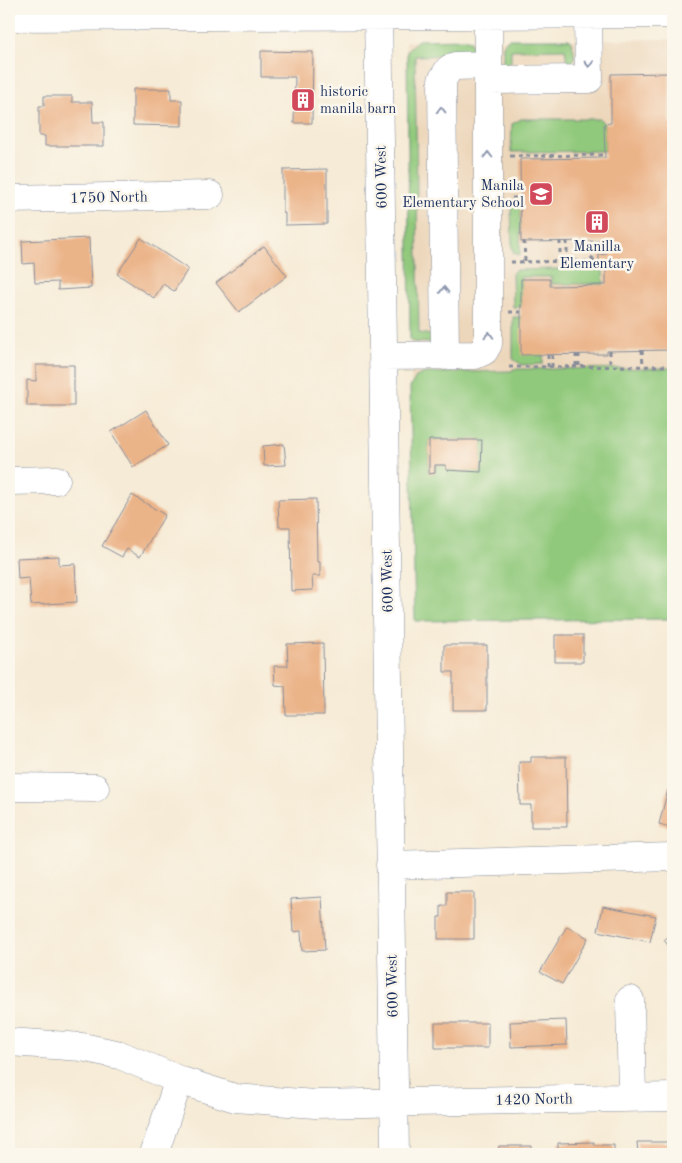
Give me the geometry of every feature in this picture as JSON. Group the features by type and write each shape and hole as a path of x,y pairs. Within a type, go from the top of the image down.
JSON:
{"street":[{"path":"9,17 378,12 488,16 673,14"},
{"name":"600 West","path":"378,12 395,1154"},
{"path":"445,356 442,80 449,69 456,66 488,73 589,79 588,15"},
{"path":"384,356 480,354 487,348 490,339 488,16"},
{"name":"1750 North","path":"9,199 210,195"},
{"path":"9,480 56,480"},
{"path":"9,787 95,788"},
{"path":"390,865 673,857"},
{"path":"630,1000 632,1098"},
{"name":"1420 North","path":"9,1042 82,1047 120,1055 179,1080 235,1098 315,1104 673,1097"},
{"path":"154,1154 179,1080"}],"path":[{"path":"507,156 602,155"},
{"path":"512,198 521,198"},
{"path":"560,241 560,261"},
{"path":"567,241 567,261"},
{"path":"590,261 603,241"},
{"path":"524,242 525,261"},
{"path":"508,262 599,261"},
{"path":"515,312 521,312"},
{"path":"642,350 643,366"},
{"path":"610,351 610,366"},
{"path":"577,354 578,367"},
{"path":"550,355 550,367"},
{"path":"509,367 673,366"}],"shaded area":[{"name":"Manila Elementary School","path":"673,39 673,619 415,621 406,41"}],"green space":[{"path":"508,39 569,39 573,48 574,58 571,64 567,63 565,49 511,50 511,62 506,66 503,64 503,45"},
{"path":"418,40 470,40 472,45 471,53 467,55 415,56 419,333 432,335 434,343 413,342 410,340 407,50"},
{"path":"521,119 600,119 604,124 605,151 511,152 512,124"},
{"path":"521,203 520,255 514,253 512,248 511,204"},
{"path":"597,268 603,270 604,284 551,284 551,277 521,277 521,307 513,307 512,274 515,270"},
{"path":"513,317 521,317 543,355 543,364 522,365 513,359"},
{"path":"673,368 673,619 415,621 410,387 416,377 424,373 512,371 513,369","holes":["429,440 482,440 481,472 446,465 435,465 435,473 429,473"]}],"building":[{"name":"historic manila barn","path":"261,51 313,52 312,123 294,123 295,77 261,77"},
{"name":"Manilla Elementary","path":"669,73 669,123 673,123 673,350 607,351 607,354 521,355 521,279 550,279 550,286 606,285 606,268 599,268 599,255 606,254 606,241 521,242 520,159 605,158 604,124 611,123 611,74"},
{"path":"133,89 171,89 171,100 182,100 182,126 133,125"},
{"path":"44,96 72,96 72,102 92,102 93,122 104,122 104,146 45,146 45,136 39,136 39,106 44,106"},
{"path":"327,169 327,224 285,225 285,213 283,213 283,170"},
{"path":"89,238 91,288 58,290 58,282 35,283 34,263 23,264 22,241"},
{"path":"141,238 188,269 174,291 163,284 154,298 117,274"},
{"path":"264,246 287,276 239,312 216,283"},
{"path":"36,365 74,365 74,406 27,406 27,380 36,381"},
{"path":"146,410 168,445 133,467 111,432"},
{"path":"429,440 482,440 481,472 446,470 446,465 435,465 435,473 429,474"},
{"path":"284,444 286,465 264,466 263,446"},
{"path":"132,495 165,515 140,557 127,549 122,557 102,546"},
{"path":"316,499 317,562 320,562 320,576 312,576 313,590 291,591 290,527 279,527 278,500"},
{"path":"59,556 59,565 75,564 77,602 31,605 29,578 18,579 17,558"},
{"path":"555,635 583,635 583,662 555,662"},
{"path":"323,643 324,715 286,715 285,686 275,685 274,666 288,666 287,644"},
{"path":"444,645 487,645 487,710 453,710 453,672 444,672"},
{"path":"531,757 566,757 567,827 531,827 531,805 520,805 519,762 531,762"},
{"path":"669,786 673,787 673,828 659,824"},
{"path":"447,892 474,892 474,939 438,939 438,917 441,917 441,906 447,906"},
{"path":"322,897 325,950 302,951 301,931 293,932 291,899"},
{"path":"603,906 656,916 650,942 598,931"},
{"path":"567,926 588,938 562,984 540,972"},
{"path":"673,933 673,952 664,940"},
{"path":"566,1020 567,1045 511,1047 510,1022"},
{"path":"435,1023 488,1023 488,1048 435,1048"},
{"path":"594,1142 594,1145 614,1145 614,1154 558,1154 558,1143"},
{"path":"637,1142 673,1142 673,1154 638,1154"},
{"path":"499,1146 532,1146 532,1154 498,1154"}],"place":[{"name":"historic manila barn","path":"303,100"},
{"name":"Manila Elementary School","path":"541,194"},
{"name":"Manilla Elementary","path":"597,222"}]}
